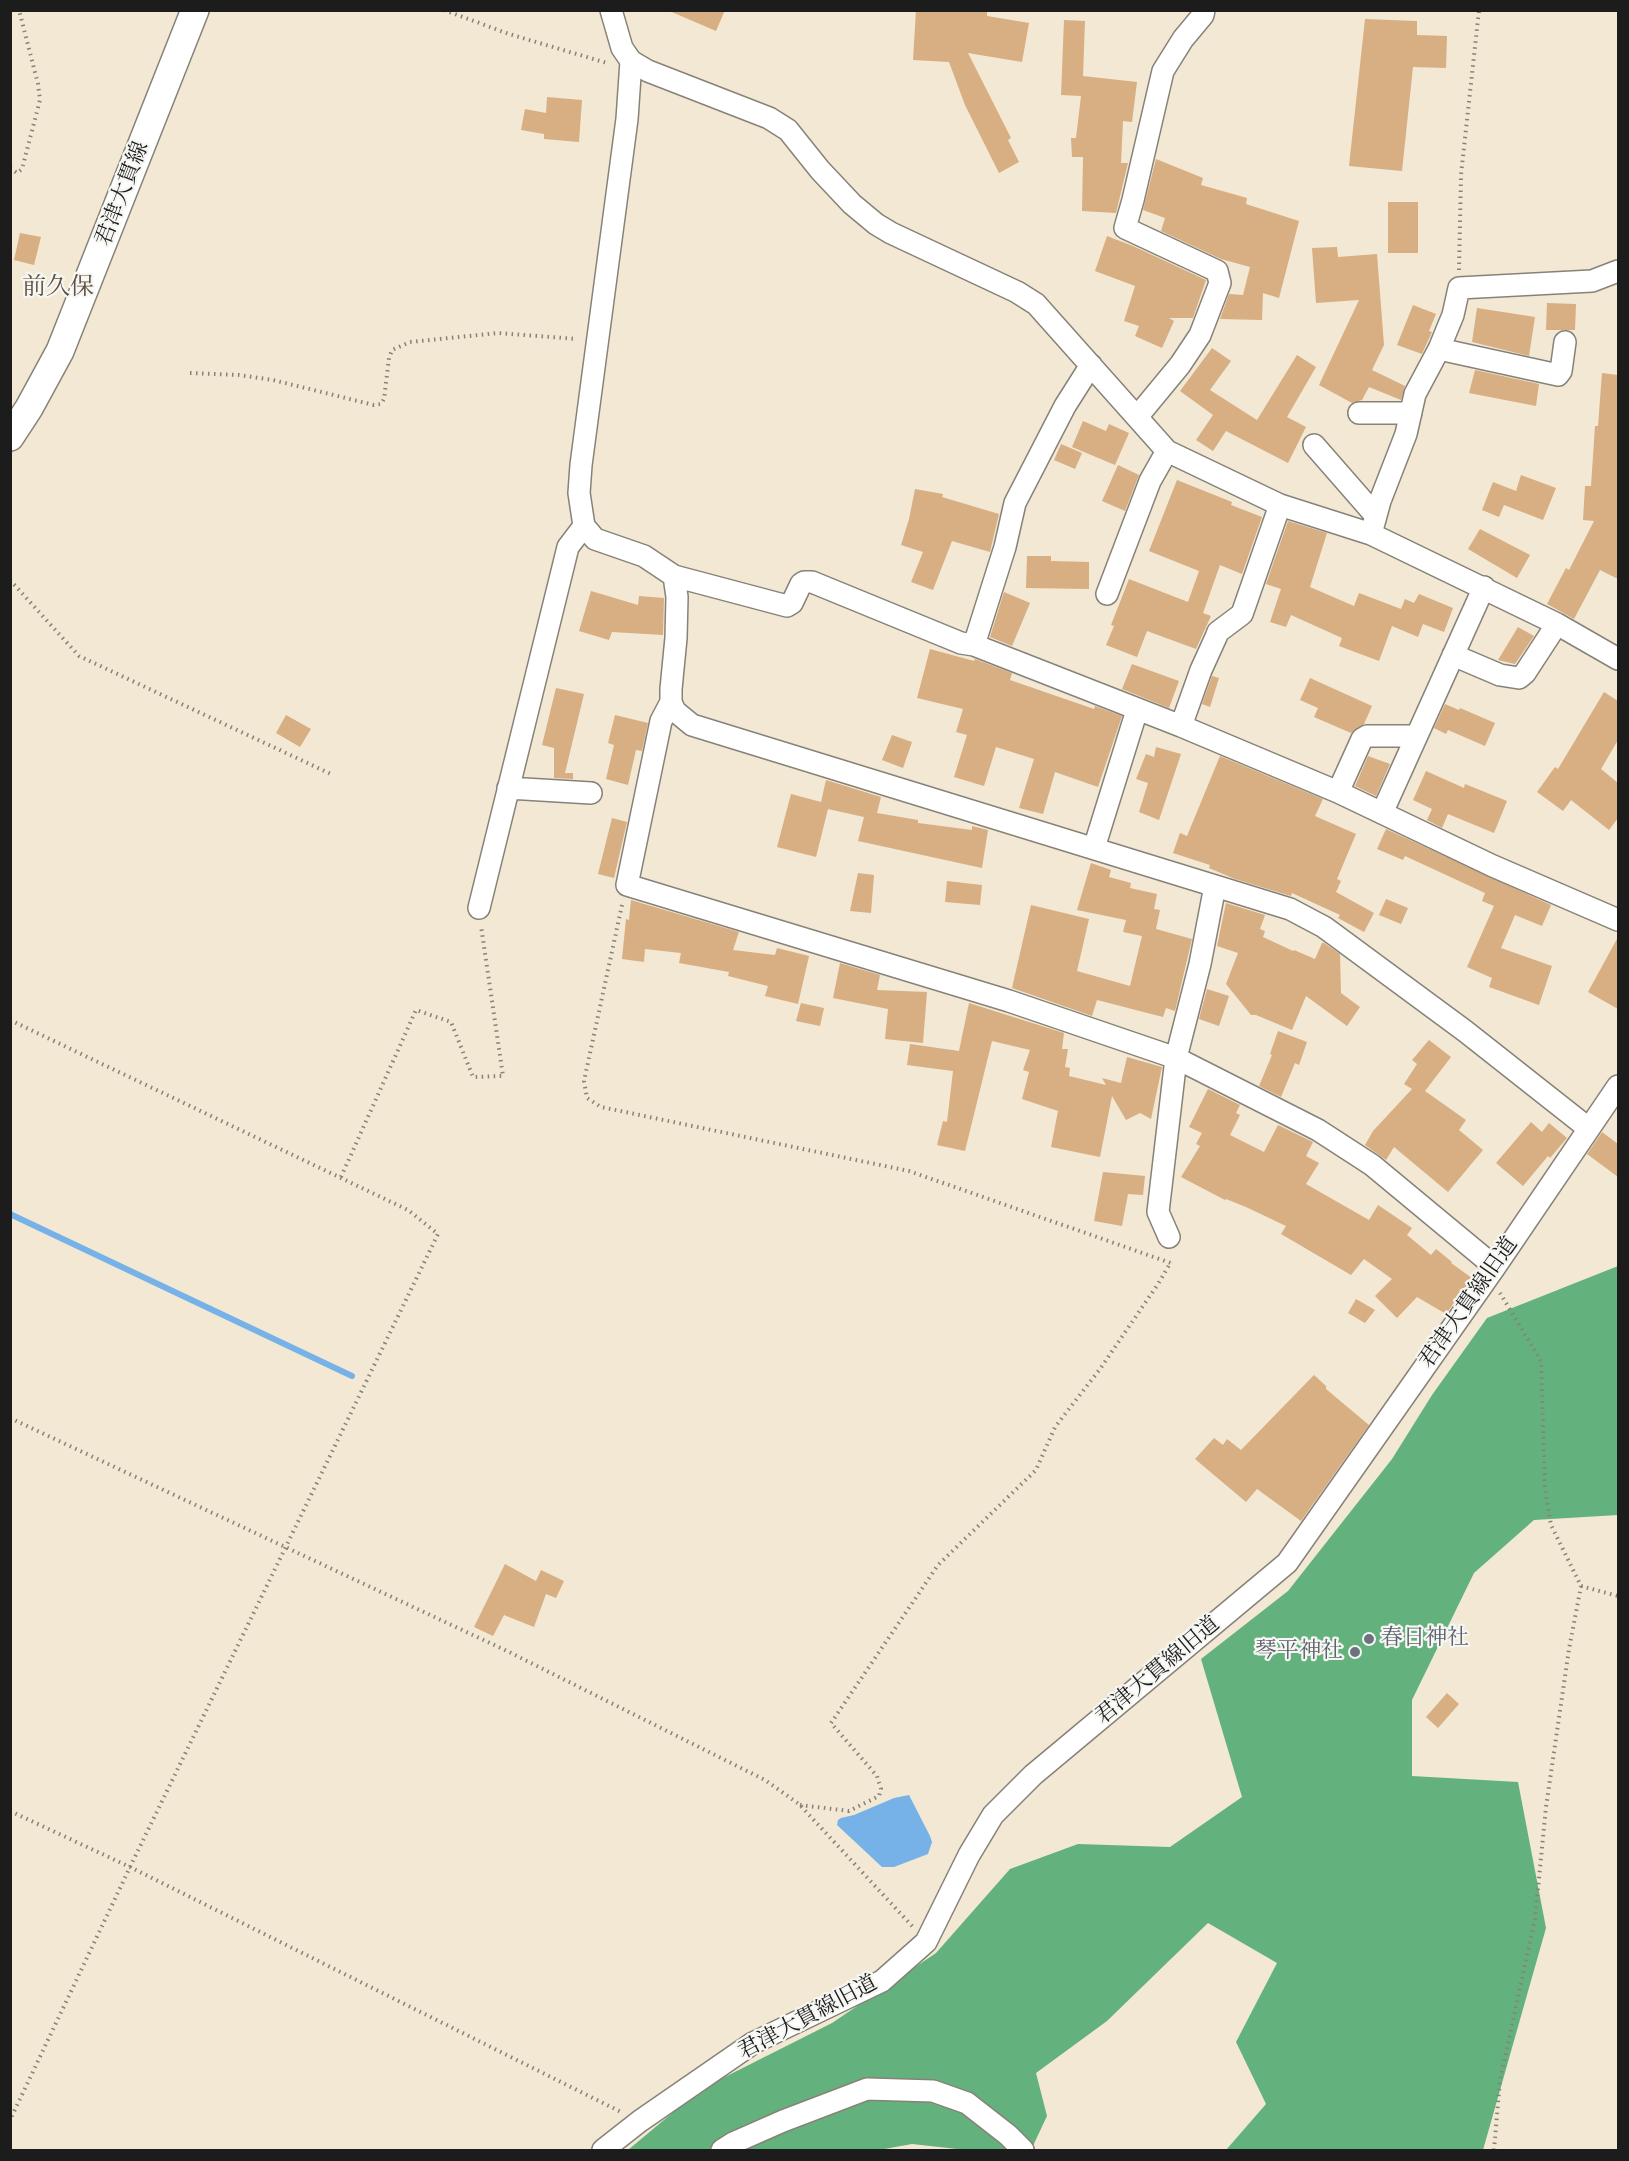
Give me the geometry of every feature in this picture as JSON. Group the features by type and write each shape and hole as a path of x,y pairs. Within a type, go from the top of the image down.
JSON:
{"main road":[{"name":"君津大貫線","path":"10,437 29,408 64,340 195,10"}],"street":[{"path":"611,10 622,48 631,65 627,119 581,465 579,493 584,526 595,539 644,556 661,565 674,576 787,606 792,603 801,584 812,582 961,643 974,645 1181,726 1338,792 1493,866 1618,920"},
{"path":"1137,417 1180,364 1200,334 1220,283 1217,271 1125,228 1163,71 1183,39 1203,15 1204,10"},
{"path":"631,65 769,118 788,130 820,170 852,204 876,224 1017,292 1036,304 1167,451 1280,505 1373,525 1484,587 1557,624 1616,650"},
{"path":"1373,525 1406,434 1415,394 1439,349 1453,315 1459,288 1592,280 1618,271"},
{"path":"1439,349 1558,375 1561,371 1565,342"},
{"path":"974,645 1005,547 1015,503 1065,406 1091,365"},
{"path":"1359,412 1411,413"},
{"path":"1314,445 1373,525"},
{"path":"1107,594 1150,481 1167,451"},
{"path":"1181,726 1215,637 1242,614 1280,505"},
{"path":"479,908 568,547 584,526"},
{"path":"674,576 677,607 671,702 661,721 627,885 1009,1001 1176,1058 1318,1130 1372,1165 1495,1268"},
{"path":"1382,813 1484,587"},
{"path":"1453,655 1500,675 1519,678 1525,673 1557,624"},
{"path":"671,702 675,711 692,725 1290,909 1324,927 1465,1031 1588,1128"},
{"path":"1094,848 1137,710"},
{"path":"1338,792 1362,739 1367,736 1416,736"},
{"path":"508,788 591,793"},
{"path":"1169,1237 1158,1212 1176,1058 1200,964 1215,886"},
{"name":"君津大貫線旧道","path":"603,2151 640,2121 753,2043 882,1981 926,1942 969,1855 993,1815 1033,1775 1287,1563 1495,1268 1618,1086"},
{"path":"722,2151 733,2143 783,2121 867,2088 933,2091 966,2103 1008,2135 1023,2151"}],"path":[{"path":"10,168 17,173 22,169 40,100 19,10"},
{"path":"444,10 509,34 590,59 631,65"},
{"path":"1459,288 1461,175 1479,10"},
{"path":"190,373 239,375 273,380 374,405 381,404 384,399 392,350 410,342 498,333 597,340"},
{"path":"10,580 79,656 333,775"},
{"path":"627,885 584,1081 587,1098 601,1107 909,1171 1171,1263"},
{"path":"341,1178 416,1010 451,1022 473,1077 503,1076 479,908"},
{"path":"10,1020 408,1210 438,1234 130,1867 10,2120"},
{"path":"799,1804 849,1811 879,1796 881,1789 877,1776 831,1723 938,1565 1036,1470 1055,1427 1100,1369 1171,1263 1169,1237"},
{"path":"1494,2151 1500,2080 1534,1919 1546,1807 1569,1648 1581,1586 1551,1525 1545,1489 1541,1361 1528,1336 1501,1295 1495,1268"},
{"path":"10,1418 507,1651 765,1780 799,1804 926,1942"},
{"path":"1581,1586 1618,1596"},
{"path":"10,1811 130,1867 640,2121"}],"green space":[{"path":"1618,1266 1618,1515 1534,1520 1474,1573 1412,1700 1412,1776 1518,1782 1546,1928 1483,2150 1226,2150 1266,2104 1236,2042 1277,1963 1208,1923 1107,2021 1036,2073 1047,2116 1031,2150 966,2150 912,2144 879,2150 628,2150 701,2089 832,2023 936,1953 1010,1869 1078,1844 1170,1847 1242,1797 1201,1659 1288,1591 1392,1459 1432,1395 1487,1318"}],"water":[{"path":"909,1795 932,1842 928,1854 894,1867 882,1867 837,1825 841,1818 894,1798"}],"building":[{"path":"667,10 725,10 716,31"},
{"path":"916,10 987,10 987,16 1029,23 1022,62 968,53 1011,138 1008,140 1019,162 999,173 965,105 949,62 913,60"},
{"path":"1365,19 1417,21 1417,35 1447,36 1446,68 1413,67 1402,171 1349,166"},
{"path":"1064,20 1085,21 1083,76 1137,82 1132,122 1123,121 1121,163 1128,163 1116,213 1082,211 1083,157 1072,157 1071,138 1076,138 1081,96 1061,95"},
{"path":"547,97 582,100 579,142 544,139 544,134 521,130 525,109 546,113"},
{"path":"1156,159 1203,178 1201,185 1247,198 1246,204 1299,221 1279,298 1263,293 1262,320 1220,319 1229,294 1243,295 1250,267 1221,259 1161,231 1165,218 1143,210"},
{"path":"1388,202 1418,202 1418,253 1388,253"},
{"path":"20,233 41,237 34,265 14,260"},
{"path":"1107,236 1206,280 1193,318 1169,318 1174,321 1162,348 1135,336 1139,326 1124,321 1135,286 1095,271"},
{"path":"1337,247 1338,257 1377,254 1384,345 1372,370 1405,386 1401,400 1369,387 1362,400 1352,403 1319,385 1359,300 1316,303 1312,248"},
{"path":"1547,303 1576,304 1575,330 1546,330"},
{"path":"1413,305 1436,314 1429,331 1432,332 1422,354 1397,345"},
{"path":"1477,308 1535,317 1529,356 1472,342"},
{"path":"1212,348 1231,361 1210,390 1257,420 1297,355 1316,367 1287,417 1306,427 1288,463 1226,431 1213,451 1196,440 1213,415 1180,391"},
{"path":"1475,370 1539,384 1536,406 1469,393"},
{"path":"1602,373 1618,375 1618,579 1600,570 1574,619 1547,604 1566,568 1569,570 1594,521 1583,520 1585,486 1591,486 1595,426 1598,426"},
{"path":"1083,421 1106,431 1109,424 1129,433 1115,465 1072,447"},
{"path":"1061,444 1082,453 1075,469 1054,460"},
{"path":"1118,465 1139,475 1125,511 1102,501"},
{"path":"1521,475 1556,488 1543,520 1504,505 1499,517 1482,510 1493,482 1516,491"},
{"path":"1177,480 1262,517 1242,574 1220,565 1203,613 1211,616 1196,649 1147,631 1137,657 1106,645 1114,626 1111,625 1129,579 1188,602 1199,571 1149,551"},
{"path":"915,489 943,494 942,497 999,514 990,552 952,541 933,590 911,582 923,552 901,545"},
{"path":"1288,521 1327,533 1310,587 1354,606 1359,593 1401,609 1405,599 1414,603 1419,594 1453,608 1444,632 1423,624 1418,637 1392,626 1379,661 1339,646 1342,638 1291,615 1286,627 1270,622 1281,589 1266,584"},
{"path":"1480,529 1530,555 1517,578 1468,549"},
{"path":"1027,556 1051,556 1051,561 1089,562 1089,589 1026,588"},
{"path":"591,591 638,605 639,596 664,598 663,635 612,632 609,640 579,631"},
{"path":"1004,592 1030,603 1012,646 990,637"},
{"path":"1518,627 1534,636 1515,664 1498,660"},
{"path":"930,649 974,661 975,659 1012,673 1010,680 1094,709 1095,706 1122,716 1098,787 1055,772 1043,814 1019,808 1034,759 996,747 984,786 954,777 967,735 956,732 963,709 917,698"},
{"path":"1132,664 1179,681 1169,708 1122,689"},
{"path":"1212,676 1219,678 1210,707 1202,704"},
{"path":"1310,678 1372,706 1364,724 1351,733 1314,717 1318,708 1300,700"},
{"path":"556,688 584,694 565,773 573,773 573,779 554,778 554,748 542,745"},
{"path":"1604,692 1618,701 1618,740 1601,769 1618,783 1618,818 1609,830 1571,800 1563,811 1537,792 1555,767 1558,769"},
{"path":"1445,704 1495,723 1485,746 1448,730 1446,734 1434,728"},
{"path":"286,715 311,729 300,747 276,733"},
{"path":"615,715 648,723 642,751 636,750 628,785 606,779 614,745 608,743"},
{"path":"892,735 912,742 903,768 882,760"},
{"path":"1156,747 1181,754 1159,820 1139,812 1148,783 1136,779 1146,754 1154,757"},
{"path":"1220,756 1323,799 1315,816 1356,834 1337,879 1341,881 1336,892 1374,913 1364,932 1338,918 1340,915 1292,893 1291,896 1235,879 1209,868 1210,865 1173,853 1180,833 1187,836"},
{"path":"1368,756 1390,764 1376,796 1355,786"},
{"path":"1426,771 1464,788 1465,784 1507,801 1494,833 1448,814 1442,828 1427,820 1432,809 1413,800"},
{"path":"826,780 881,797 877,813 918,820 918,823 972,830 972,826 988,830 982,868 858,841 864,817 828,809 816,857 777,847 791,794 821,802"},
{"path":"612,818 627,822 614,878 598,874"},
{"path":"1386,829 1551,905 1542,926 1515,915 1501,948 1552,966 1539,1005 1489,987 1492,978 1467,967 1494,906 1482,901 1485,893 1405,856 1403,860 1377,849"},
{"path":"1091,863 1111,870 1109,877 1131,883 1130,888 1157,894 1154,909 1160,910 1156,929 1192,939 1175,1011 1166,1008 1163,1017 1097,1000 1092,1016 1012,988 1031,905 1089,919 1077,971 1130,986 1142,936 1123,932 1126,920 1077,910"},
{"path":"858,873 874,875 871,913 850,911"},
{"path":"947,881 982,885 980,905 945,902"},
{"path":"1386,899 1408,908 1401,924 1379,915"},
{"path":"631,900 739,932 733,950 775,955 777,948 809,956 798,1004 765,996 768,986 728,976 729,972 679,963 681,953 645,949 644,962 622,959 626,919 629,920"},
{"path":"1226,903 1265,915 1260,929 1265,931 1263,937 1293,951 1315,959 1324,943 1340,954 1341,993 1360,1007 1347,1026 1306,996 1292,1030 1251,1015 1226,984 1238,953 1217,946"},
{"path":"1618,937 1618,1009 1588,992"},
{"path":"840,963 880,975 877,990 927,992 923,1043 885,1039 888,1009 833,998"},
{"path":"1207,989 1229,996 1219,1026 1199,1019"},
{"path":"801,1003 824,1008 820,1026 796,1021"},
{"path":"969,1003 1064,1033 1062,1049 1068,1049 1065,1067 1070,1068 1069,1076 1106,1085 1102,1078 1121,1083 1127,1057 1162,1067 1151,1119 1140,1113 1126,1120 1112,1096 1100,1157 1051,1147 1058,1111 1022,1099 1029,1072 1023,1070 1030,1050 992,1041 965,1151 937,1145 943,1121 947,1122 953,1071 907,1065 910,1044 959,1051"},
{"path":"1278,1031 1307,1042 1299,1065 1295,1063 1281,1097 1259,1086 1272,1055 1270,1054"},
{"path":"1429,1040 1451,1057 1425,1091 1466,1120 1459,1130 1483,1150 1448,1192 1394,1147 1386,1160 1365,1145 1373,1131 1412,1089 1404,1084 1417,1064 1412,1060"},
{"path":"1208,1089 1240,1105 1236,1113 1240,1115 1230,1135 1264,1152 1278,1125 1313,1142 1306,1156 1319,1163 1306,1184 1369,1220 1378,1205 1412,1228 1407,1235 1431,1255 1436,1249 1472,1278 1446,1314 1417,1297 1397,1318 1375,1296 1392,1279 1364,1259 1351,1275 1281,1234 1286,1226 1225,1200 1181,1177 1200,1146 1196,1144 1202,1133 1189,1127"},
{"path":"1531,1122 1542,1132 1549,1123 1567,1138 1550,1158 1548,1156 1523,1186 1496,1163"},
{"path":"1602,1132 1618,1144 1618,1177 1587,1154"},
{"path":"1103,1172 1145,1176 1143,1195 1128,1194 1122,1226 1094,1221"},
{"path":"1356,1299 1375,1310 1365,1323 1348,1313"},
{"path":"1314,1375 1326,1386 1326,1389 1369,1425 1301,1521 1257,1489 1246,1502 1195,1459 1214,1438 1223,1445 1227,1439 1241,1450"},
{"path":"505,1564 536,1581 541,1570 564,1581 556,1598 546,1594 534,1627 504,1615 493,1636 474,1627"},
{"path":"1447,1693 1459,1704 1438,1728 1426,1717"}],"waterway":[{"path":"10,1214 352,1376"}],"place":[{"name":"春日神社","path":"1369,1639"},
{"name":"琴平神社","path":"1355,1652"}],"district":[{"name":"前久保","path":"58,288"}]}
